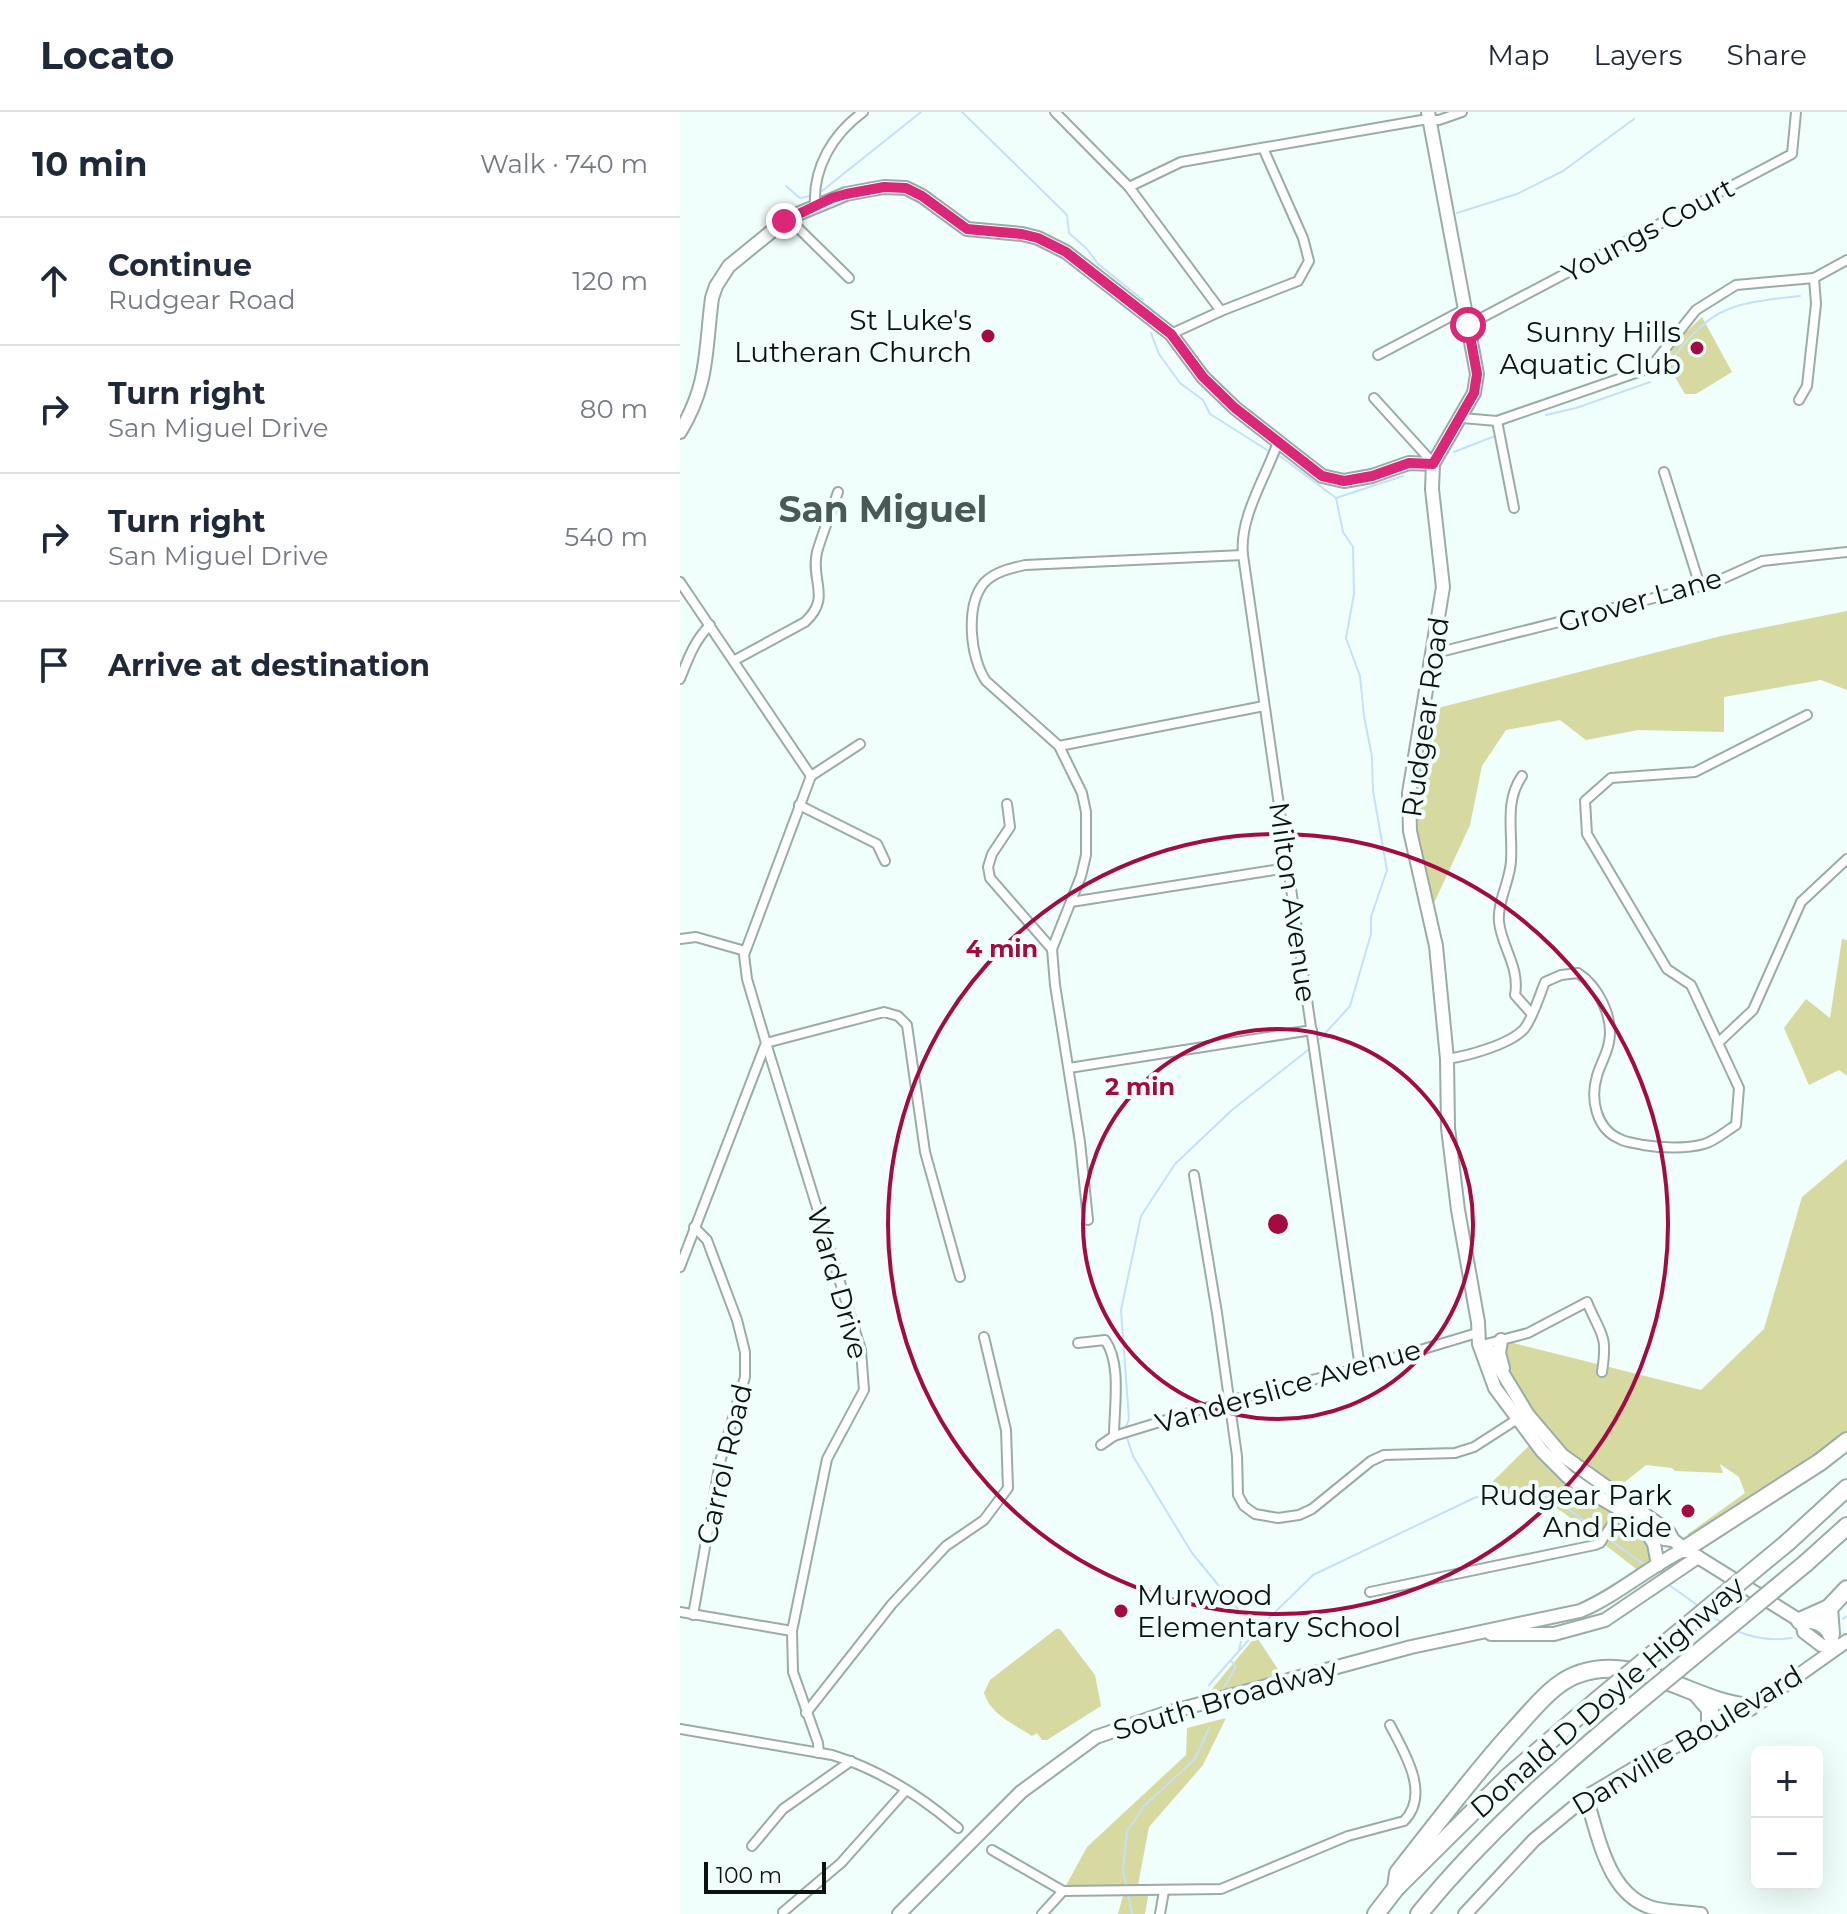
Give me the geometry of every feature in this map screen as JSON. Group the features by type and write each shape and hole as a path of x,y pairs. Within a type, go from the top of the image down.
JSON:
{"highway":[{"path":"1685,1549 1820,1462 1847,1441"},
{"name":"Donald D Doyle Highway","path":"1376,1914 1396,1888 1509,1776 1788,1542 1847,1488"},
{"name":"Donald D Doyle Highway","path":"1419,1914 1526,1797 1847,1526"},
{"path":"1801,1621 1829,1608 1847,1589"},
{"path":"1829,1608 1838,1641"},
{"path":"1396,1888 1398,1873 1464,1789 1507,1738 1559,1685 1575,1675 1613,1669 1655,1676 1727,1704 1750,1707"},
{"path":"1694,1691 1710,1709 1710,1730"}],"street":[{"path":"815,205 815,179 825,154 849,123 863,112"},
{"path":"1055,112 1129,187 1221,311"},
{"path":"1129,187 1181,162 1429,116 1439,120 1462,112"},
{"name":"Youngs Court","path":"1468,325 1792,154 1796,112"},
{"path":"1429,116 1477,374 1474,393 1462,418 1433,464"},
{"path":"1171,334 1298,281 1309,261 1303,238 1263,148"},
{"path":"680,432 696,405 702,386 712,298 729,266 788,218 815,205 863,190 895,187 906,188 922,196 967,229 1022,234 1056,246 1171,334 1217,391 1322,476 1344,481 1372,476 1409,463 1433,464"},
{"path":"788,218 849,278"},
{"path":"1462,418 1497,421 1650,368 1696,310 1736,285 1814,278 1847,260"},
{"path":"1799,400 1807,386 1816,304 1814,278"},
{"path":"1378,355 1465,309"},
{"path":"1374,398 1433,464"},
{"path":"1497,421 1514,508"},
{"name":"Milton Avenue","path":"1278,442 1247,519 1242,542 1243,555 1360,1368"},
{"name":"Rudgear Road","path":"1433,464 1432,489 1443,587 1409,793 1410,831 1436,946 1447,1059 1448,1128 1482,1338 1506,1379 1522,1417"},
{"path":"1664,472 1700,586"},
{"path":"735,660 814,614 820,598 817,552 838,492"},
{"name":"Grover Lane","path":"1432,654 1713,583 1762,561 1847,552"},
{"path":"1088,1220 1052,949 1086,855 1086,812 1082,793 1059,746 986,681 975,662 973,615 985,582 1012,568 1035,563 1243,555"},
{"path":"680,582 811,776"},
{"path":"680,679 695,644 710,625"},
{"path":"1059,746 1264,706"},
{"path":"1447,1059 1506,1040 1524,1028 1545,982 1561,975 1578,973 1590,981 1603,1003 1609,1024 1610,1040 1593,1095 1600,1122 1608,1132 1621,1140 1658,1147 1705,1143 1736,1125 1739,1088 1691,985 1667,969 1587,834 1585,801 1611,778 1695,772 1807,715"},
{"path":"680,939 696,937 745,951 811,776 860,744"},
{"path":"1522,776 1512,793 1509,822 1511,861 1499,911 1499,925 1516,976 1515,995 1531,1013"},
{"path":"1007,804 1009,831 1000,839 992,854 988,867 990,878 1052,949"},
{"path":"799,805 877,844 885,861"},
{"path":"1718,1043 1753,1010 1801,902 1847,859"},
{"path":"1071,902 1287,868"},
{"name":"Ward Drive","path":"745,951 744,967 766,1043 861,1350 864,1390 827,1459 792,1631 793,1672 819,1753"},
{"path":"680,1267 766,1043 884,1012 898,1016 907,1025 925,1152 960,1277"},
{"path":"1069,1068 1312,1030"},
{"path":"1194,1175 1237,1456 1238,1495 1244,1506 1255,1514 1278,1518 1299,1515 1312,1509 1371,1461 1384,1455 1455,1453 1474,1447 1522,1417"},
{"name":"Carrol Road","path":"693,1615 723,1449 745,1377 745,1352 737,1320 707,1240 694,1227"},
{"name":"Vanderslice Avenue","path":"1101,1445 1114,1436 1228,1401 1482,1338 1501,1340 1528,1333 1587,1302 1606,1346 1602,1372"},
{"path":"806,1713 892,1604 946,1546 984,1520 1008,1488 1006,1430 984,1337"},
{"name":"Rudgear Road","path":"1482,1338 1479,1344 1495,1388 1562,1455 1624,1507 1644,1519 1664,1539 1801,1621 1820,1623 1838,1641"},
{"path":"1078,1343 1105,1340 1111,1349 1115,1381 1114,1436"},
{"path":"1501,1340 1499,1353 1506,1379"},
{"path":"1370,1592 1600,1543 1624,1507"},
{"path":"1644,1519 1658,1565"},
{"name":"South Broadway","path":"899,1914 1021,1792 1096,1737 1211,1700 1411,1647 1580,1611 1605,1601 1685,1549"},
{"name":"South Broadway","path":"1472,1634 1554,1634 1605,1620 1681,1571 1685,1549"},
{"path":"680,1612 792,1631"},
{"name":"Danville Boulevard","path":"1465,1914 1534,1840 1586,1797 1750,1707 1838,1641"},
{"path":"996,1852 1063,1891 1164,1891 1226,1887 1348,1836 1404,1821 1414,1803 1416,1786 1390,1725"},
{"path":"680,1729 851,1761 906,1790 958,1828"},
{"path":"752,1846 783,1809 851,1761"},
{"path":"783,1912 841,1863 906,1790"},
{"path":"1586,1797 1607,1861 1628,1895 1655,1909 1701,1914"},
{"path":"1042,1914 1063,1891"},
{"path":"1160,1914 1164,1891"}],"green space":[{"name":"Sunny Hills Aquatic Club","path":"1702,317 1732,372 1696,394 1685,394 1665,360 1682,336"},
{"path":"1847,611 1847,690 1821,680 1724,697 1724,732 1638,730 1586,740 1560,720 1506,730 1482,766 1470,825 1429,914 1410,831 1422,712 1721,636"},
{"path":"1842,939 1847,940 1847,1076 1839,1070 1809,1085 1784,1028 1806,999 1830,1018"},
{"path":"1847,1159 1847,1441 1685,1549 1688,1534 1745,1493 1739,1477 1720,1464 1723,1473 1675,1471 1646,1465 1621,1485 1619,1497 1562,1455 1506,1379 1501,1340 1701,1390 1764,1329 1802,1197"},
{"path":"1533,1442 1640,1521 1657,1554 1644,1575 1537,1496 1501,1493 1490,1484"},
{"path":"1060,1629 1095,1675 1101,1706 1047,1740 1042,1740 1037,1733 1032,1736 998,1713 984,1693 990,1680"},
{"path":"1256,1636 1285,1680 1211,1700 1212,1689"},
{"path":"1226,1718 1203,1765 1149,1827 1137,1890 1149,1891 1145,1914 1118,1914 1124,1892 1063,1891 1087,1847 1186,1755 1187,1728"}],"waterway":[{"path":"822,191 921,112"},
{"path":"962,112 1067,215 1069,233 1098,264 1143,300"},
{"path":"1457,213 1517,194 1563,171 1634,119"},
{"path":"786,186 800,198 810,196"},
{"path":"1661,373 1692,335 1719,314 1751,302 1800,296"},
{"path":"1151,333 1159,354 1180,383 1203,400 1210,414 1267,450"},
{"path":"1546,415 1576,408 1650,382"},
{"path":"1454,452 1495,436"},
{"path":"1280,456 1336,498 1343,532 1353,547 1354,594 1346,638 1360,676 1372,757 1373,791 1387,870 1371,917 1371,934 1350,1006 1320,1039"},
{"path":"1336,498 1403,476"},
{"path":"1126,1427 1129,1419 1121,1310 1141,1216 1175,1164 1232,1110 1308,1050"},
{"path":"1127,1438 1133,1456 1192,1553 1238,1609"},
{"path":"1209,1685 1260,1627 1313,1575 1474,1498 1514,1490 1544,1495 1603,1535"},
{"path":"1609,1539 1646,1566"},
{"path":"1669,1585 1700,1607"},
{"path":"1711,1616 1723,1623"},
{"path":"1843,1619 1847,1616"},
{"path":"1735,1630 1763,1638 1792,1638"},
{"path":"1239,1649 1244,1631"},
{"path":"1222,1691 1236,1666 1231,1661"},
{"path":"1127,1887 1123,1871 1127,1831 1144,1806 1195,1759 1209,1728"},
{"path":"1128,1894 1132,1914"}],"place":[{"name":"St Luke's Lutheran Church","path":"988,336"},
{"name":"Sunny Hills Aquatic Club","path":"1697,348"},
{"name":"Rudgear Park And Ride","path":"1688,1511"},
{"name":"Murwood Elementary School","path":"1121,1611"}],"district":[{"name":"San Miguel","path":"883,509"}],"route":[{"path":"784,221 832,198 884,187 906,188 967,229 1022,234 1056,246 1171,334 1203,377 1235,408 1309,467 1333,480 1372,476 1409,463 1433,464 1474,393 1477,374 1468,325"}]}
